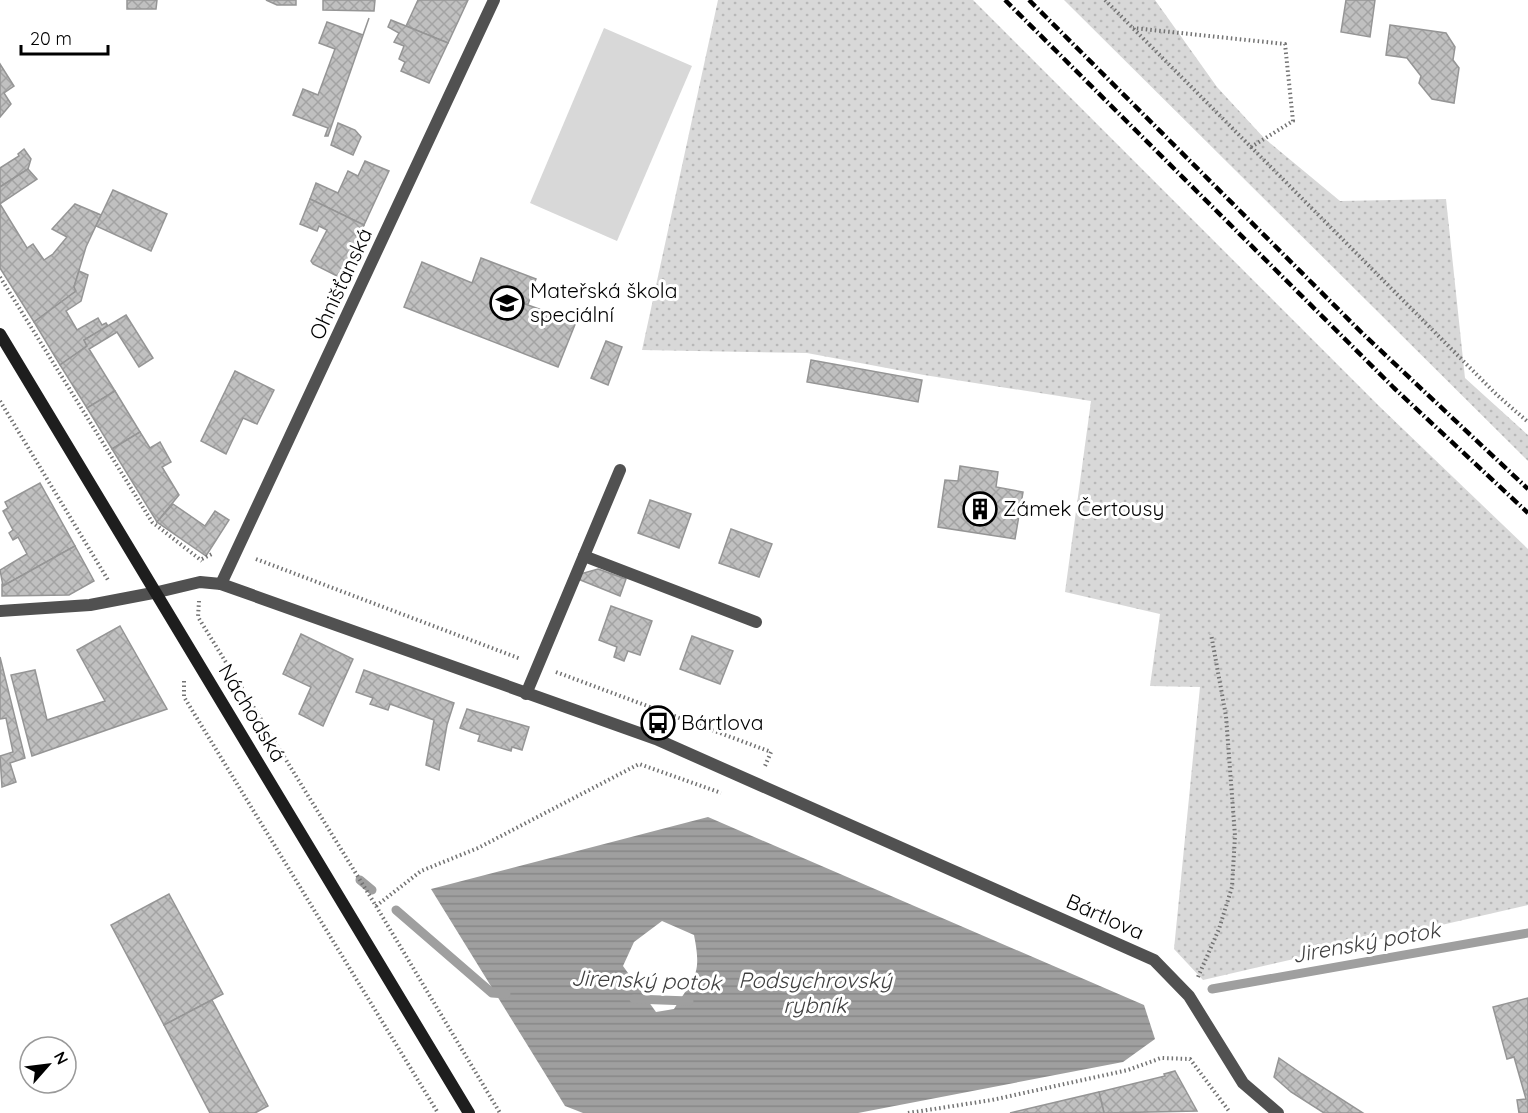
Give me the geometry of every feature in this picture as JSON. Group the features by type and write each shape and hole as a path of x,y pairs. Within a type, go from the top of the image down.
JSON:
{"main road":[{"name":"Náchodská","path":"0,334 158,592 469,1113"}],"street":[{"name":"Ohnišťanská","path":"221,584 494,0"},
{"path":"526,693 620,470"},
{"path":"584,556 756,622"},
{"name":"Bártlova","path":"0,611 90,605 200,582 221,584 656,740 1154,960 1189,996 1243,1083 1278,1113"}],"path":[{"path":"1105,0 1497,395 1528,422"},
{"path":"1133,28 1285,44 1293,122 1251,147"},
{"path":"0,277 152,522 175,542 202,559 198,617 500,1113"},
{"path":"0,401 103,575 127,598"},
{"path":"242,543 254,547 251,558 771,752"},
{"path":"1189,996 1219,929 1232,887 1234,856 1235,836 1226,716 1211,634"},
{"path":"178,670 184,680 184,698 438,1113"},
{"path":"376,906 421,871 478,848 639,764 728,795"},
{"path":"908,1113 992,1100 1128,1070 1161,1058 1190,1059 1229,1111"}],"shaded area":[{"path":"718,0 973,0 1380,407 1528,549 1528,905 1203,980 1174,949 1200,687 1150,686 1160,614 1065,592 1091,401 924,375 807,353 642,350"},
{"path":"1064,0 1155,0 1217,87 1264,138 1340,201 1446,199 1465,378 1528,435 1528,461"},
{"path":"604,28 692,66 617,241 530,203"}],"water":[{"name":"Podsychrovský rybník","path":"708,817 1144,1005 1155,1039 1123,1062 858,1113 583,1113 565,1106 431,889","holes":["662,921 694,935 697,967 692,982 674,1009 656,1012 623,966 634,942"]}],"building":[{"path":"127,0 157,0 156,9 127,9"},
{"path":"266,0 296,0 296,5 277,5"},
{"path":"323,0 375,0 374,11 323,10"},
{"path":"418,0 468,0 448,43 406,26"},
{"path":"1346,0 1375,0 1370,37 1341,32"},
{"path":"369,18 328,136 325,136 328,128 293,115 303,89 318,95 335,49 319,43 327,22 363,35"},
{"path":"391,20 448,43 429,83 401,71 405,62 399,59 404,46 394,42 399,33 388,27"},
{"path":"1390,25 1446,33 1455,47 1453,60 1459,68 1454,103 1432,99 1419,83 1421,76 1407,58 1386,55"},
{"path":"0,64 14,86 4,93 11,104 0,117"},
{"path":"338,123 355,130 361,137 353,155 331,145"},
{"path":"24,149 31,159 28,169 0,187 0,168 19,156 18,154"},
{"path":"365,161 389,171 364,225 310,199 316,183 338,193 348,171 358,176"},
{"path":"28,169 37,179 0,204 0,187"},
{"path":"113,190 167,214 151,251 96,226"},
{"path":"310,199 364,225 339,277 311,261 327,230 319,226 317,231 300,224"},
{"path":"0,204 27,248 33,244 44,260 53,254 67,237 52,229 75,204 101,215 86,247 74,287 76,291 34,322 0,268"},
{"path":"481,258 536,279 528,304 525,304 576,322 558,367 404,307 422,262 472,283"},
{"path":"79,271 88,275 81,301 66,311 77,330 98,318 102,325 106,323 108,326 84,340 87,346 60,365 34,322 76,291 74,287"},
{"path":"126,315 153,358 139,367 117,332 89,349 115,391 87,408 60,365 87,346 84,340"},
{"path":"606,341 622,347 608,385 591,378"},
{"path":"811,360 922,380 918,402 807,382"},
{"path":"235,371 274,390 257,424 243,418 226,454 201,441"},
{"path":"115,391 140,432 112,449 87,408"},
{"path":"140,432 150,448 160,442 171,462 162,467 179,495 157,522 112,449"},
{"name":"Zámek Čertousy","path":"960,466 998,472 996,487 1023,492 1015,539 938,527 945,480 958,481"},
{"path":"40,483 75,546 3,586 0,570 27,554 18,537 13,540 9,533 13,530 3,511 8,508 5,502"},
{"path":"650,500 691,514 679,548 638,533"},
{"path":"173,504 205,526 215,511 229,520 206,556 157,522"},
{"path":"731,529 772,544 759,577 719,563"},
{"path":"75,546 94,581 69,595 2,596 2,585"},
{"path":"598,569 626,579 620,596 578,579 580,574"},
{"path":"611,606 652,621 640,655 628,651 624,661 614,657 617,647 599,640"},
{"path":"120,626 167,709 32,756 11,675 35,670 47,720 105,701 77,650"},
{"path":"301,634 353,659 323,726 299,714 311,687 283,674"},
{"path":"692,636 733,651 720,684 680,669"},
{"path":"0,657 25,758 10,763 16,782 2,787 0,756 13,752 6,718 0,719"},
{"path":"364,670 454,703 447,725 439,770 426,765 434,720 390,704 388,710 370,704 373,698 356,692"},
{"path":"467,709 529,727 522,750 512,747 511,751 478,741 480,735 460,728"},
{"path":"169,894 223,994 164,1025 111,925"},
{"path":"1528,998 1528,1113 1519,1113 1517,1100 1526,1099 1514,1057 1507,1059 1493,1007"},
{"path":"212,1000 268,1106 255,1113 210,1113 164,1025"},
{"path":"1279,1058 1363,1113 1324,1113 1291,1092 1274,1077"},
{"path":"1175,1071 1197,1111 1104,1113 1099,1092 1165,1076 1164,1074"},
{"path":"1099,1092 1104,1113 1010,1113"}],"waterway":[{"name":"Jirenský potok","path":"360,880 372,890"},
{"name":"Jirenský potok","path":"396,910 492,993 506,994"},
{"name":"Jirenský potok","path":"1212,989 1528,933"},
{"name":"Jirenský potok","path":"634,999 689,1001"}],"railway":[{"path":"1005,0 1394,388 1528,513"},
{"path":"1029,0 1362,333 1528,489"}],"place":[{"name":"Mateřská škola speciální","path":"507,303"},
{"name":"Zámek Čertousy","path":"980,509"},
{"name":"Bártlova","path":"658,723"}]}
